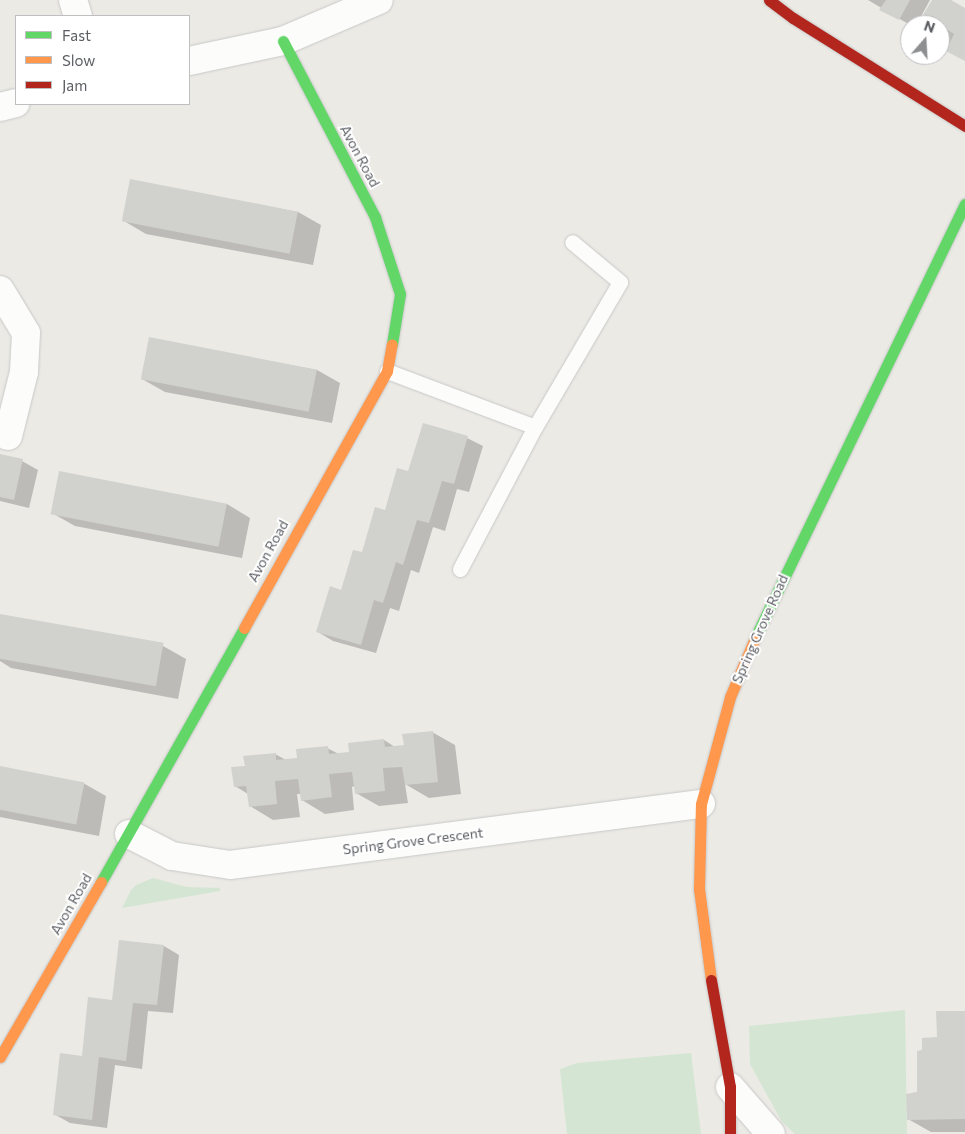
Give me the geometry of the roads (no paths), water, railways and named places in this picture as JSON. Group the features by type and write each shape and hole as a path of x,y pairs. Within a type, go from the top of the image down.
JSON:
{"street":[{"path":"73,0 78,15"},
{"path":"190,60 283,40 379,0"},
{"path":"769,0 793,18 965,126"},
{"name":"Avon Road","path":"0,1057 7,1029 129,834 386,371 400,294 375,217 283,40"},
{"path":"0,107 15,103"},
{"name":"Spring Grove Road","path":"730,1134 730,1088 716,1017 699,889 701,804 730,697 769,606 965,204"},
{"path":"0,290 26,333 24,372 8,436"},
{"name":"Spring Grove Crescent","path":"129,834 172,856 230,865 701,804"},
{"path":"730,1088 771,1134"}],"lane":[{"path":"460,568 535,427 620,282 572,242"},
{"path":"386,371 535,427"}]}
